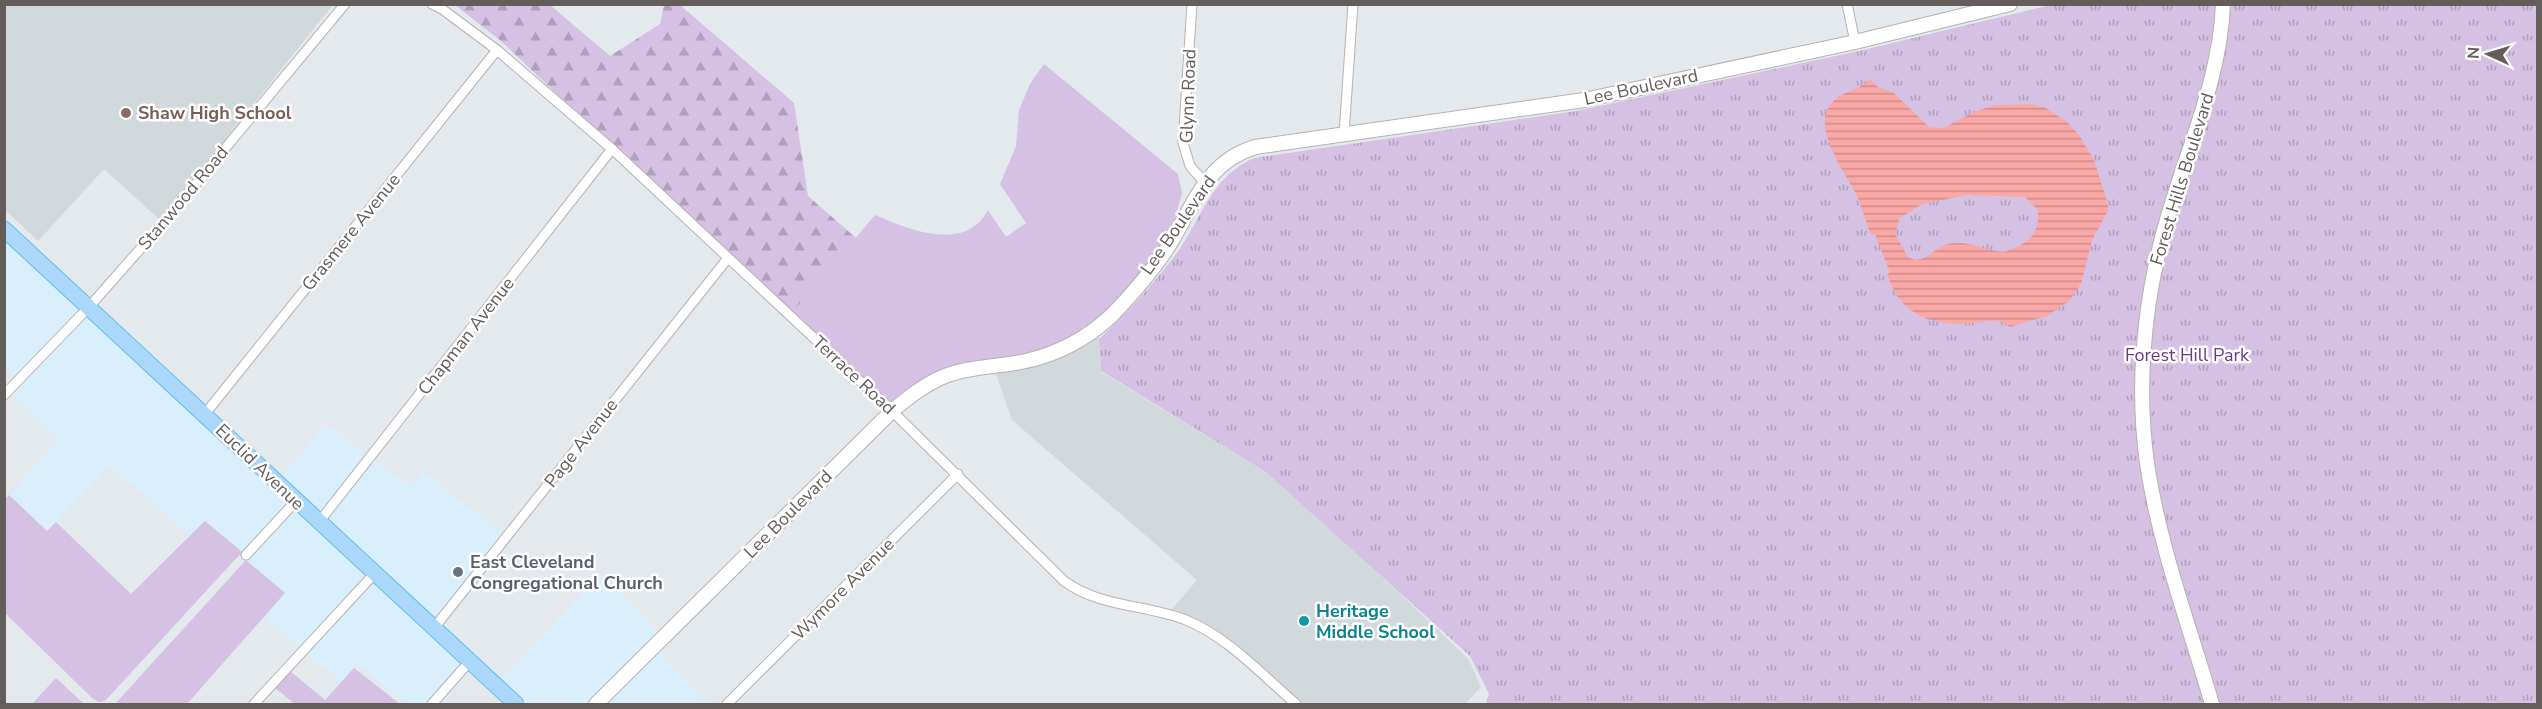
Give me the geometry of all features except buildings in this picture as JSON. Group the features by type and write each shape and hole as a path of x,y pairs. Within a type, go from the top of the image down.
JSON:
{"main road":[{"name":"Euclid Avenue","path":"4,229 516,705"}],"street":[{"name":"Stanwood Road","path":"4,395 89,307 170,215 345,4"},
{"name":"Terrace Road","path":"432,4 497,50 612,149 892,411 958,474 1043,561 1077,590 1105,602 1172,615 1202,628 1228,645 1296,705"},
{"name":"Glynn Road","path":"1192,4 1183,143 1190,166 1204,182"},
{"path":"1344,134 1353,4"},
{"path":"1847,4 1855,42"},
{"name":"Lee Boulevard","path":"596,705 892,411 925,386 965,370 1025,361 1055,352 1093,332 1111,316 1167,248 1204,182 1231,157 1248,149 1574,101 1855,42 2010,4"},
{"name":"Forest Hills Boulevard","path":"2212,705 2159,526 2147,462 2143,388 2151,285 2169,210 2212,78 2222,32 2223,4"},
{"name":"Grasmere Avenue","path":"205,414 497,50"},
{"name":"Chapman Avenue","path":"319,522 612,149"},
{"name":"Page Avenue","path":"434,628 728,258"},
{"name":"Wymore Avenue","path":"727,705 958,474"},
{"path":"246,555 296,501"},
{"path":"254,705 375,573"},
{"path":"432,705 470,662"}],"shaded area":[{"name":"Shaw High School","path":"4,5 333,5 160,220 104,169 38,241 5,210"},
{"path":"1871,80 1878,87 1894,93 1929,127 1943,128 1974,112 1995,105 2031,104 2046,108 2067,122 2079,135 2094,160 2108,204 2108,211 2092,240 2081,284 2070,300 2047,316 2010,327 1993,321 1960,324 1932,320 1920,316 1900,300 1887,274 1890,273 1875,234 1871,235 1857,196 1833,153 1825,123 1828,109 1838,98","holes":["1967,195 2025,197 2038,210 2036,229 2026,242 2006,251 1999,252 1955,243 1943,246 1924,258 1914,259 1908,257 1895,234 1900,218 1922,204"]},
{"path":"4,229 277,483 326,424 411,488 423,472 507,537 435,628 475,666 440,704 407,704 358,663 341,682 265,618 284,593 243,558 246,555 206,521 192,537 110,465 47,531 9,495 59,440 8,391 19,380 5,365"},
{"path":"1093,332 1099,338 1101,372 1266,472 1343,540 1469,660 1481,687 1465,704 1296,704 1214,634 1168,614 1197,580 1012,420 993,365"},
{"path":"600,574 664,638 654,647 709,704 502,704 508,697 496,686"}],"green space":[{"path":"455,5 550,5 610,56 660,24 664,5 680,5 794,103 808,196 856,238 790,315 501,41"},
{"name":"Forest Hill Park","path":"2051,5 2537,5 2537,704 1486,704 1489,694 1470,656 1266,472 1101,371 1099,339 1119,320 1174,257 1216,188 1239,166 1254,158 1576,111 1859,51"},
{"path":"1044,64 1178,174 1182,193 1167,248 1111,316 1075,343 965,370 892,411 790,315 875,215 904,227 936,234 966,231 978,223 988,210 1006,237 1026,223 1000,184 1016,146 1019,110 1030,84"},
{"path":"9,495 47,531 56,522 131,594 205,521 242,552 105,701 99,702 92,698 5,613 4,500"},
{"path":"246,560 285,593 187,704 115,704"},
{"path":"354,668 400,704 295,704 275,688 290,671 325,700"},
{"path":"56,678 84,704 32,704"}],"place":[{"name":"Shaw High School","path":"126,113"},
{"name":"East Cleveland Congregational Church","path":"458,572"},
{"name":"Heritage Middle School","path":"1304,621"}]}
